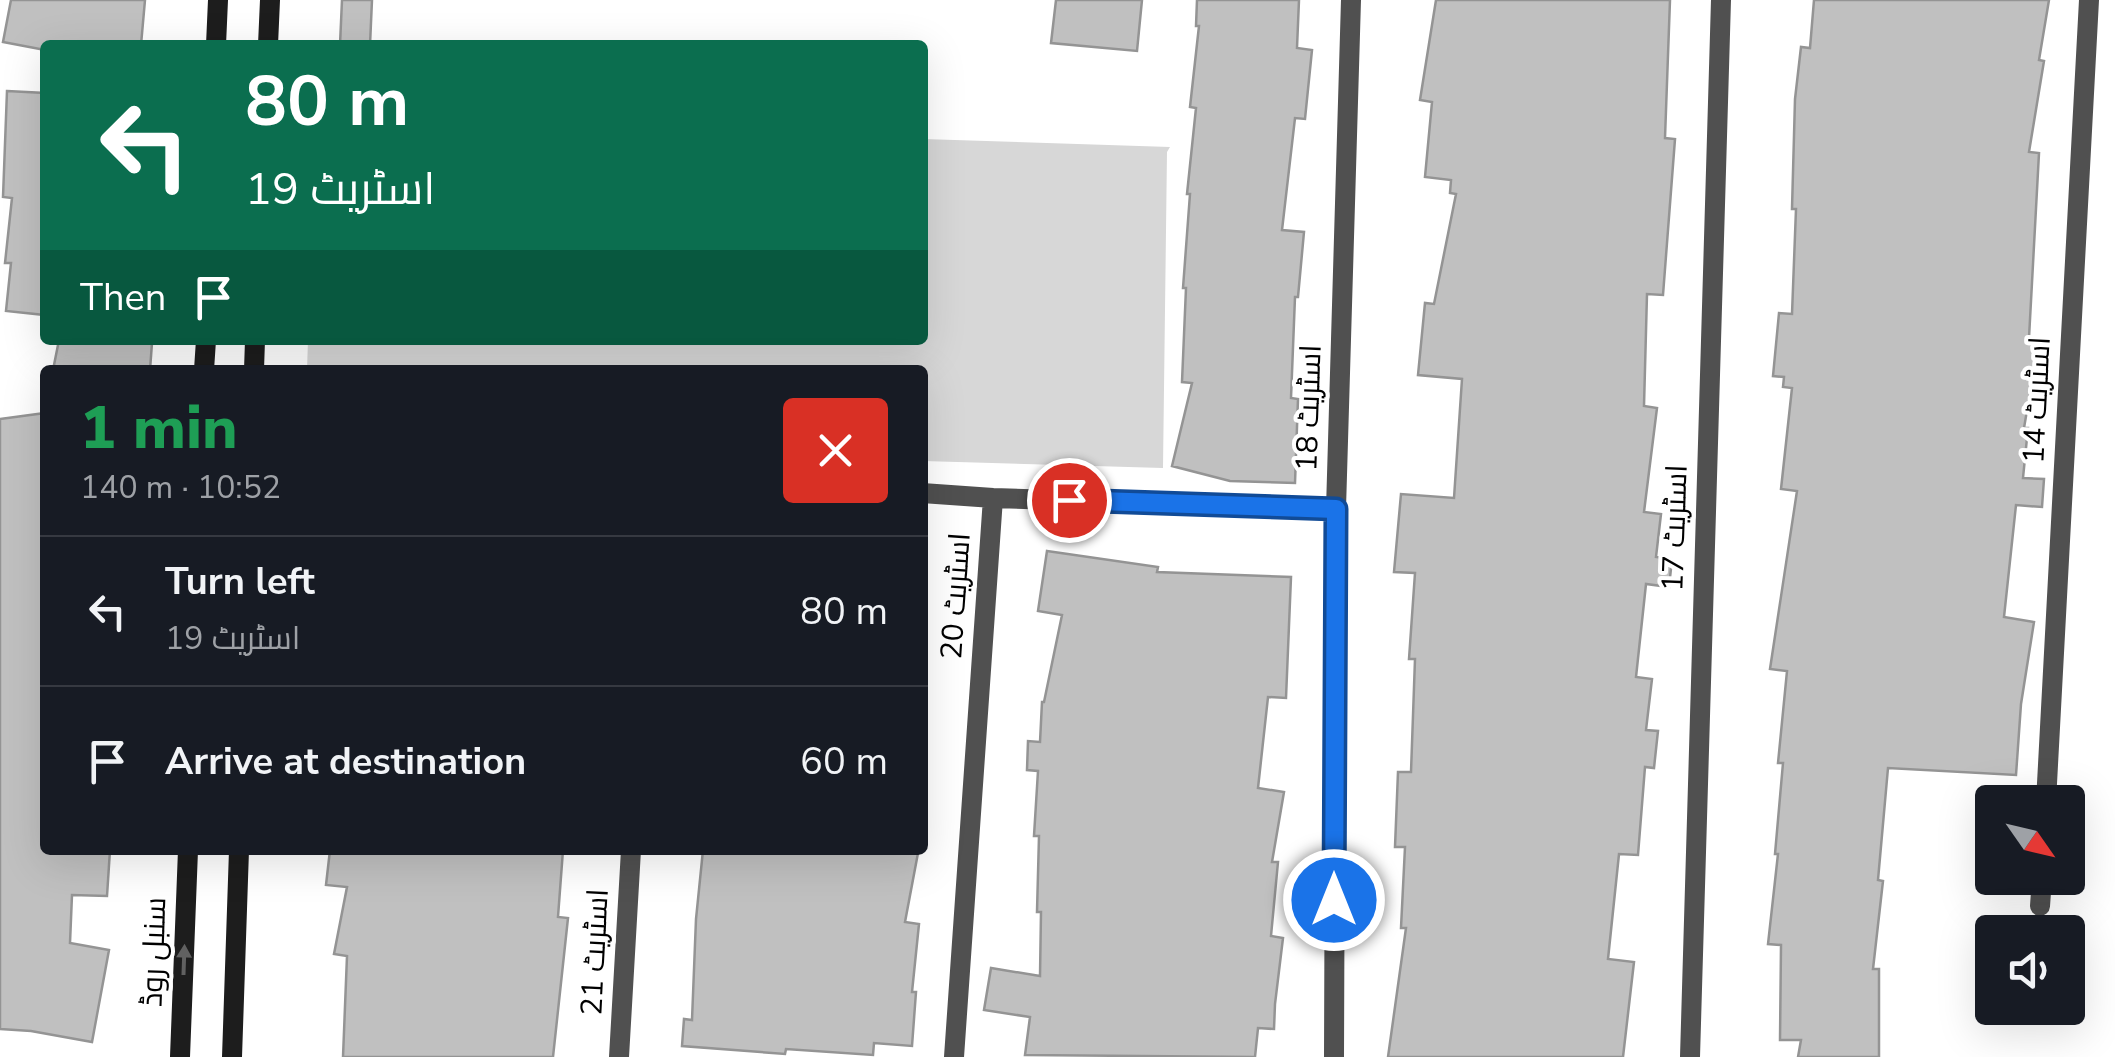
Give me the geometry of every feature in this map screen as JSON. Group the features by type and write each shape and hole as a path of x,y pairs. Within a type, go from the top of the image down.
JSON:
{"street":[{"path":"216,40 218,0"},
{"path":"268,40 270,0"},
{"name":"اسٹریٹ 18","path":"1334,1057 1336,509 1352,0"},
{"name":"اسٹریٹ 17","path":"1690,1057 1720,0"},
{"name":"اسٹریٹ 14","path":"2047,785 2088,0"},
{"path":"928,493 1336,509"},
{"name":"اسٹریٹ 20","path":"954,1057 992,498"},
{"name":"سنبل روڈ","path":"180,1057 188,855"},
{"path":"232,1057 238,855"},
{"name":"اسٹریٹ 21","path":"619,1057 631,855"},
{"path":"2040,906 2041,895"}],"shaded area":[{"path":"928,139 1170,147 1163,468 928,461 928,365 307,365 308,345 928,345"}],"building":[{"path":"11,0 145,0 141,40 40,40 40,49 3,42"},
{"path":"342,0 372,0 370,40 340,40"},
{"path":"1056,0 1142,0 1137,51 1051,43"},
{"path":"1197,0 1299,0 1297,48 1312,50 1305,119 1295,118 1282,230 1304,232 1295,297 1291,398 1298,399 1295,483 1230,481 1172,466 1192,383 1182,382 1183,288 1196,108 1190,107 1199,26"},
{"path":"1436,0 1670,0 1665,138 1675,139 1663,295 1647,294 1644,406 1657,408 1644,512 1661,514 1656,557 1672,559 1669,587 1646,584 1636,677 1652,679 1646,730 1658,731 1654,768 1645,767 1638,855 1619,854 1608,959 1634,962 1623,1057 1388,1057 1406,928 1401,928 1405,847 1395,847 1398,772 1411,772 1415,659 1409,659 1415,573 1394,572 1401,494 1454,498 1462,379 1418,375 1425,303 1434,304 1456,194 1450,193 1451,180 1425,177 1432,102 1420,100"},
{"path":"1814,0 2049,0 2039,60 2044,61 2029,152 2039,153 2029,338 2039,340 2024,428 2028,428 2023,478 2044,479 2042,507 2016,505 2004,617 2034,622 2021,704 2016,775 1888,768 1878,880 1883,881 1873,969 1879,969 1879,1057 1798,1057 1801,1040 1780,1040 1781,945 1768,944 1778,854 1783,763 1778,763 1787,671 1770,669 1797,491 1781,489 1792,388 1783,387 1784,377 1773,376 1779,313 1792,314 1795,99 1801,47 1810,48"},
{"path":"7,91 40,93 40,314 6,311 11,263 5,263 12,198 3,197"},
{"path":"58,345 152,345 150,365 54,365"},
{"path":"40,414 40,855 110,855 107,896 72,895 70,943 109,950 92,1042 0,1029 0,419"},
{"path":"1047,551 1158,567 1157,572 1291,577 1286,698 1268,697 1258,788 1284,792 1272,862 1278,862 1271,936 1283,938 1274,1029 1258,1028 1255,1057 1025,1055 1030,1017 984,1010 991,968 1040,976 1039,836 1034,836 1038,771 1027,770 1028,741 1040,742 1042,702 1062,615 1038,611"},
{"path":"329,855 563,855 558,917 568,918 553,1057 343,1057 347,956 334,954 347,887 326,885"},
{"path":"702,855 918,855 905,922 919,924 912,992 916,992 912,1046 874,1043 873,1055 786,1049 785,1054 682,1046 684,1019 692,1020"}],"route":[{"path":"1069,500 1336,509 1334,900"}]}
